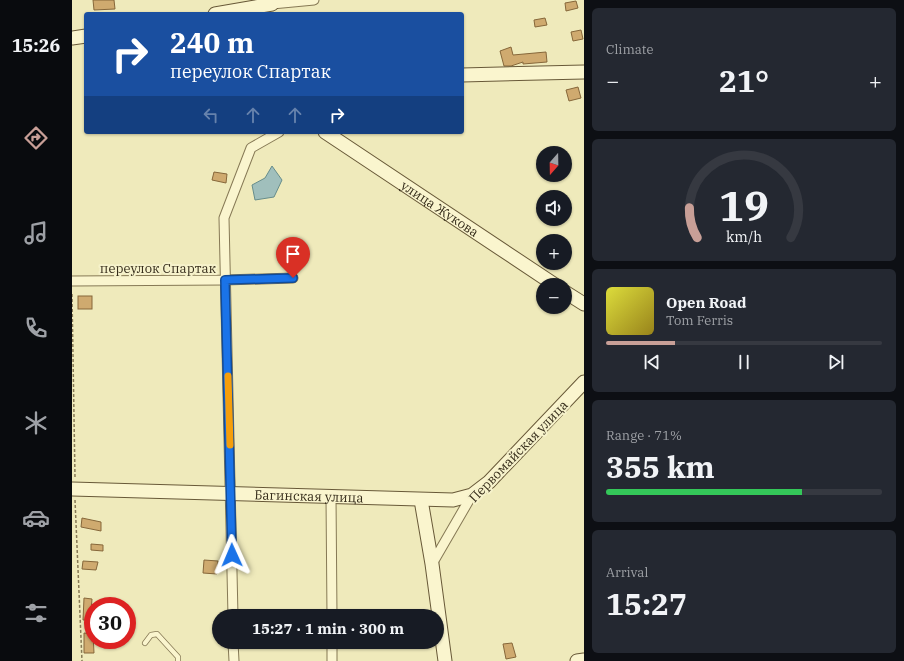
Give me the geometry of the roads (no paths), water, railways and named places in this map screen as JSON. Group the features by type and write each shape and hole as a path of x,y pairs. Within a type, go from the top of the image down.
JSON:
{"street":[{"path":"228,12 314,0"},
{"path":"72,38 84,36"},
{"path":"464,75 584,72"},
{"path":"233,609 224,218 251,148 276,134"},
{"name":"улица Жукова","path":"328,134 544,278"},
{"name":"переулок Спартак","path":"72,281 293,278"},
{"path":"572,296 584,304"},
{"name":"Первомайская улица","path":"432,564 472,495 488,482 584,382"},
{"name":"Багинская улица","path":"74,489 421,500 453,500 472,495"},
{"path":"331,497 332,609"},
{"path":"421,500 432,564 445,661"},
{"path":"233,649 234,661"},
{"path":"332,649 332,661"},
{"path":"577,661 584,660"}],"lane":[{"path":"145,643 151,635 157,634 178,657 178,661"}],"water":[{"path":"272,166 282,180 274,197 255,200 252,185 265,178"}]}
